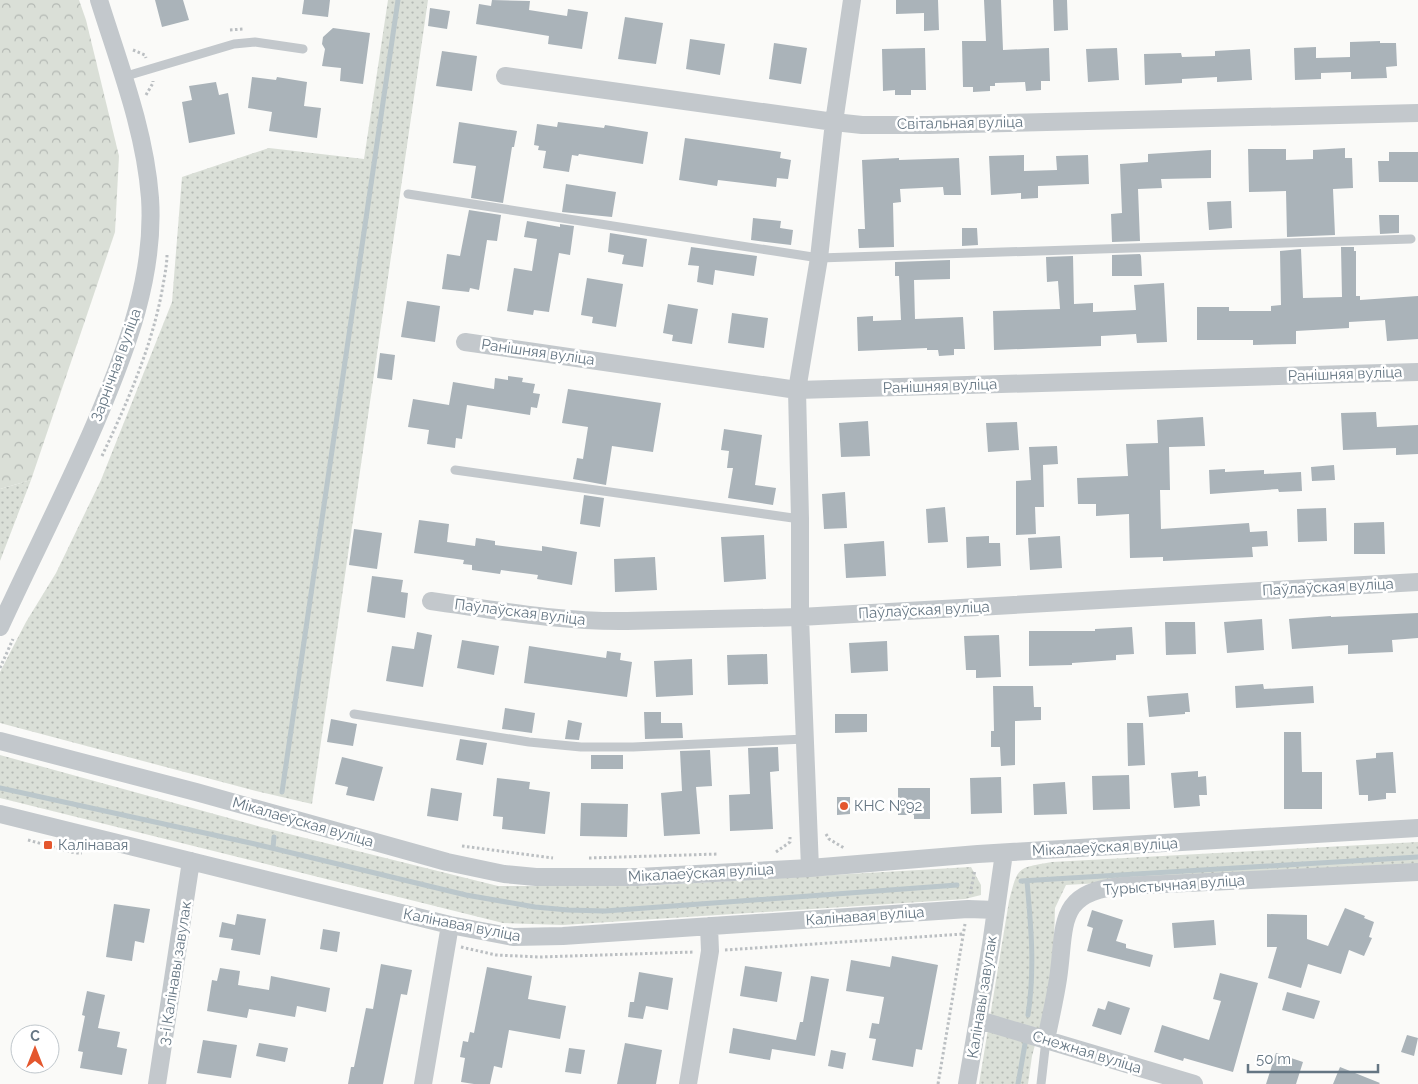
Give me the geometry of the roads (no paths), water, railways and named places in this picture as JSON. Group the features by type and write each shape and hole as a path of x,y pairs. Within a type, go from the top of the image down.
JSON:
{"street":[{"name":"Зарнічная вуліца","path":"0,627 106,399 137,313 145,279 150,233 150,198 141,144 99,0"},
{"path":"810,868 800,617 797,390 818,258 834,122 852,0"},
{"name":"Світальная вуліца","path":"505,76 862,125 1418,112"},
{"name":"Ранішняя вуліца","path":"465,342 797,390 1418,372"},
{"name":"Паўлаўская вуліца","path":"430,600 550,618 600,622 800,617 1418,582"},
{"name":"Мікалаеўская вуліца","path":"0,741 196,792 447,862 504,874 536,877 604,878 810,868 978,854 1418,828"},
{"name":"Калінавая вуліца","path":"0,814 450,925 513,937 563,936 968,909 996,910"},
{"name":"Калінавы завулак","path":"967,1084 979,1020 1004,853"},
{"name":"3-і Калінавы завулак","path":"157,1084 192,861"},
{"name":"Турыстычная вуліца","path":"1046,1040 1058,978 1063,926 1072,906 1089,893 1100,889 1117,887 1418,872"},
{"path":"423,1084 450,925"},
{"path":"688,1084 710,951 709,926"},
{"name":"Снежная вуліца","path":"979,1020 1194,1084"}],"lane":[{"path":"123,78 234,44 261,43 303,49"},
{"path":"408,194 818,258 1411,239"},
{"path":"456,470 800,519"},
{"path":"354,714 529,742 581,747 805,739"},
{"path":"1041,1084 1046,1040"}],"waterway":[{"path":"282,792 398,0"},
{"path":"0,788 255,844 466,895 535,907 605,911 957,885"},
{"path":"273,848 274,837"},
{"path":"1021,881 1418,857"},
{"path":"1027,881 1032,965 1028,1015"},
{"path":"1018,1084 1025,1044"}],"place":[{"name":"КНС №92","path":"844,806"},
{"name":"Калінавая","path":"48,845"}]}
